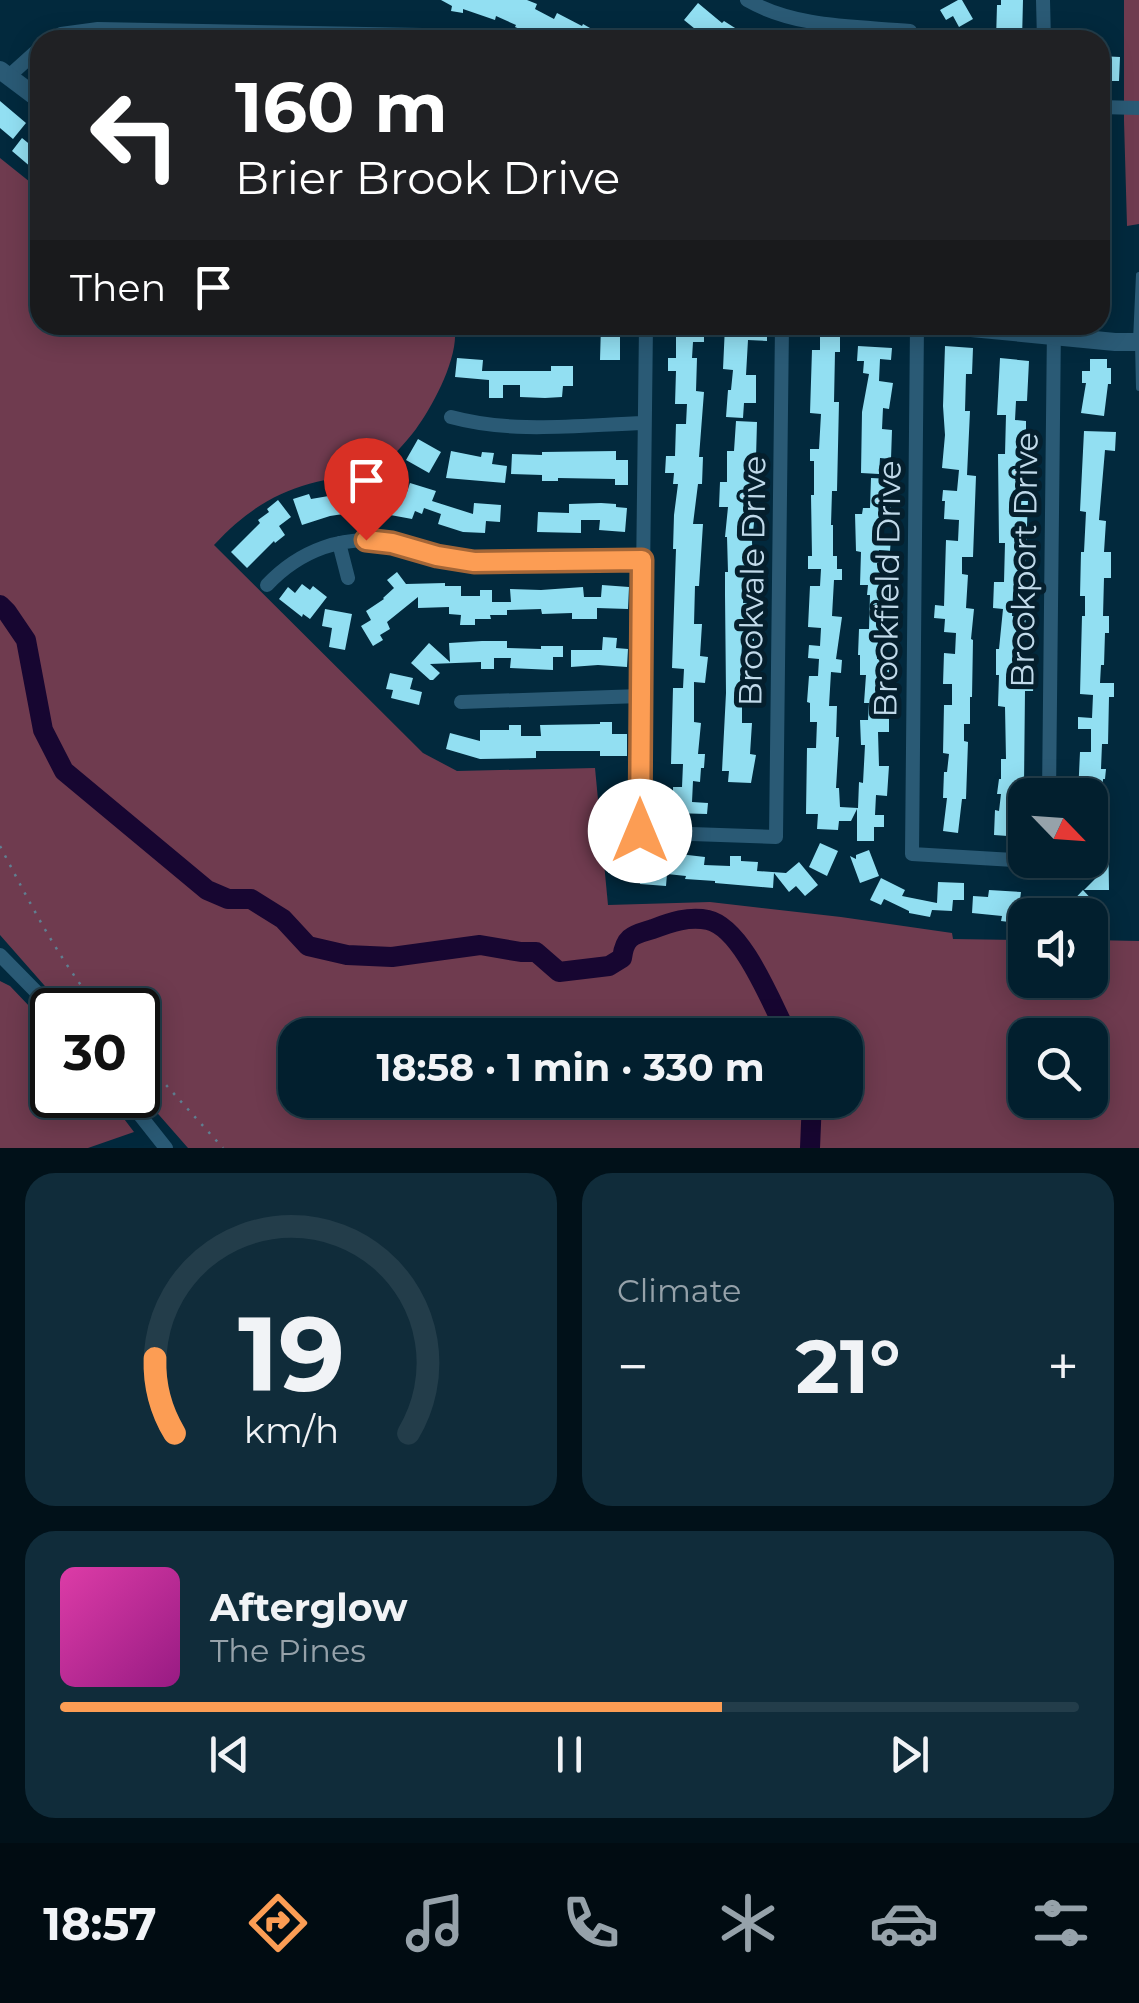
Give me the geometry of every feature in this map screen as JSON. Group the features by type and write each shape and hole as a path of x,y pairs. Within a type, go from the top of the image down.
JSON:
{"street":[{"path":"747,0 798,21 899,30"},
{"path":"1043,0 1044,30"},
{"path":"91,30 144,30"},
{"path":"30,55 4,73 30,92"},
{"path":"1110,108 1139,108"},
{"path":"604,831 640,831 646,335"},
{"name":"Brookvale Drive","path":"640,831 776,837 782,335"},
{"name":"Brookfield Drive","path":"917,335 912,854 1008,859"},
{"name":"Brookport Drive","path":"1049,778 1054,335"},
{"path":"1089,335 1138,342"},
{"path":"450,417 518,427 644,423"},
{"path":"267,585 301,557 339,543 379,541 474,562 642,560"},
{"path":"339,543 348,578"},
{"path":"460,702 641,696"},
{"path":"0,956 32,988"},
{"path":"142,1118 166,1148"}],"lane":[{"path":"1139,275 1139,388"}],"path":[{"path":"0,846 42,928 82,988"},
{"path":"160,1078 223,1148"}],"shaded area":[{"path":"1124,0 1139,0 1139,224 1127,226 1124,121"},
{"path":"0,158 30,182 30,335 455,335 450,365 430,407 378,472 329,479 288,491 251,512 214,545 423,753 457,771 595,768 608,905 710,902 952,933 953,939 1008,940 1008,998 1108,998 1108,940 1139,941 1139,1148 188,1148 160,1116 160,988 47,988 0,935"},
{"path":"0,981 30,1007 30,1118 123,1118 134,1132 88,1148 0,1148"}],"building":[{"path":"441,0 527,0 554,19 557,13 594,30 522,30 496,16 495,20 463,9 463,13 451,11 452,6"},
{"path":"962,0 973,19 959,27 953,16 946,20 940,10"},
{"path":"1001,0 1023,0 1022,30 996,30 997,5 1001,5"},
{"path":"698,3 722,23 738,30 696,30 684,20"},
{"path":"1110,56 1120,57 1119,81 1110,81"},
{"path":"0,101 26,123 13,139 0,128"},
{"path":"22,138 30,145 30,166 12,151"},
{"path":"601,335 620,335 620,360 600,360"},
{"path":"676,335 704,335 704,342 693,342 692,358 697,358 696,391 704,392 699,457 703,457 702,484 698,484 693,524 703,524 694,624 702,624 700,656 708,657 705,683 694,682 694,722 701,723 698,754 705,754 700,782 693,781 692,802 708,803 707,814 673,813 673,787 682,787 683,764 671,764 673,688 683,688 684,669 672,668 678,484 673,484 674,473 665,473 666,456 675,456 676,424 686,424 687,404 675,404 676,371 668,371 668,358 676,358"},
{"path":"725,335 767,335 767,341 748,340 746,375 756,375 756,403 744,403 743,418 726,417 733,370 723,369"},
{"path":"820,335 840,335 840,352 835,352 834,402 839,402 837,491 832,491 831,525 833,556 837,556 837,569 842,569 842,580 834,580 832,616 842,617 836,659 842,660 841,673 831,672 829,706 837,706 836,788 840,807 858,808 865,745 861,745 860,720 868,720 869,703 864,703 866,675 860,675 858,655 859,629 869,629 870,595 868,585 860,585 861,552 856,551 855,514 870,508 871,478 891,479 891,521 881,520 880,538 891,538 890,551 879,550 878,569 890,569 889,641 878,641 877,659 889,659 889,732 878,732 879,766 889,766 887,796 876,795 875,815 884,815 884,827 874,827 874,841 857,841 857,809 851,821 839,821 838,830 817,829 818,814 806,814 807,748 816,748 817,722 810,722 809,676 818,676 819,659 808,658 809,645 820,646 821,628 808,627 810,586 820,586 821,569 808,569 814,495 810,449 819,449 821,414 810,413 812,350 820,350"},
{"path":"858,346 892,348 891,360 880,359 879,381 893,383 889,409 883,408 882,429 892,430 891,459 880,458 879,474 861,473 862,412 869,374 863,373 864,361 857,361"},
{"path":"945,346 973,348 972,374 966,374 965,411 970,411 967,475 976,476 973,557 962,557 962,574 968,575 966,608 974,609 972,697 970,724 964,724 964,741 968,742 966,799 962,799 958,833 943,831 947,798 943,798 944,772 949,754 943,753 944,705 952,705 952,684 943,684 944,653 955,654 956,633 944,632 945,619 934,618 935,605 944,606 946,540 958,541 959,520 944,519 942,501 943,490 957,491 959,470 942,468"},
{"path":"457,358 483,360 482,371 551,371 551,366 573,366 573,386 563,386 562,397 545,398 520,397 520,385 503,385 503,398 489,398 489,380 455,377"},
{"path":"1000,358 1029,361 1027,401 1016,401 1015,420 1026,421 1026,464 1016,464 1016,486 1021,486 1021,501 1028,501 1024,594 1013,594 1012,616 1026,617 1025,628 1017,628 1015,649 1026,649 1026,661 1014,661 1014,681 1034,681 1033,691 1025,691 1024,778 1008,778 1008,836 994,835 995,810 999,811 1001,794 997,794 1001,759 1006,759 1005,707 998,706 996,675 1003,609 993,608 994,582 1004,582 1005,543 999,543 998,454 1005,454 1006,415 997,415"},
{"path":"1090,359 1107,359 1107,368 1111,368 1104,416 1081,413 1086,383 1082,383 1082,371 1090,371"},
{"path":"736,421 757,422 755,494 745,494 744,512 755,513 754,585 744,584 743,603 766,603 766,617 758,617 758,629 754,629 754,644 742,644 741,664 753,664 752,706 742,705 742,723 752,723 750,754 756,755 751,783 728,782 729,771 722,771 728,507 719,507 720,482 727,482 727,451 734,451"},
{"path":"1084,431 1116,432 1115,451 1105,450 1099,520 1106,521 1104,552 1111,552 1111,578 1104,578 1103,616 1109,616 1109,633 1105,633 1100,683 1114,683 1114,697 1109,697 1108,744 1102,744 1101,769 1106,769 1105,778 1079,778 1080,752 1091,752 1091,729 1078,729 1078,717 1092,718 1093,695 1080,694 1085,616 1085,596 1080,596 1081,552 1086,512 1080,511"},
{"path":"418,439 441,452 429,473 406,460"},
{"path":"451,451 481,457 482,452 494,453 492,464 507,466 505,483 446,478"},
{"path":"616,451 616,460 628,460 628,485 615,485 615,479 542,481 542,475 511,474 512,454"},
{"path":"410,483 436,491 432,501 473,514 474,503 501,505 500,522 486,521 485,533 463,532 438,524 441,514 424,508 422,514 415,511 412,519 385,514 386,505 362,503 363,511 302,525 293,499 370,489 407,492"},
{"path":"278,500 291,517 279,526 285,535 247,568 231,552"},
{"path":"601,503 627,508 625,532 599,530 600,520 581,520 581,533 537,532 538,512 569,513 569,504"},
{"path":"397,572 406,584 461,586 461,596 480,596 480,590 492,590 492,602 511,602 510,589 583,587 584,597 601,597 602,585 629,587 628,609 597,608 597,619 572,619 572,613 542,614 541,609 507,610 507,615 490,615 491,619 475,619 475,625 460,625 461,615 449,614 449,607 418,608 418,597 387,622 390,629 373,646 361,626 371,620 366,611 394,588 387,580"},
{"path":"302,584 310,590 313,586 327,597 310,619 279,599 288,587 295,593"},
{"path":"325,609 352,614 345,650 329,647 332,628 322,626"},
{"path":"603,637 617,638 616,648 628,649 627,667 571,667 571,650 602,650"},
{"path":"507,641 507,648 563,646 563,657 553,657 553,670 510,668 511,658 494,658 494,669 481,669 481,662 430,664 440,673 433,680 411,663 429,643 450,662 449,643"},
{"path":"390,673 413,678 410,689 422,692 419,705 391,698 393,690 386,689"},
{"path":"612,722 612,734 627,734 627,756 600,756 600,751 536,751 536,758 480,759 446,749 450,733 480,741 480,730 509,730 509,725 521,725 521,736 541,736 540,725"},
{"path":"1108,821 1109,890 1084,890 1096,878 1108,878"},
{"path":"820,843 838,851 827,876 809,867"},
{"path":"869,850 879,876 860,883 850,856 856,859 856,855"},
{"path":"653,851 705,857 704,865 730,866 730,856 741,856 741,861 758,862 757,871 786,873 799,862 818,885 805,896 796,886 789,892 774,873 773,888 667,874 666,886 640,884 641,877 608,873 608,852"},
{"path":"881,878 905,890 902,896 937,903 938,882 964,883 964,900 953,900 952,911 932,910 930,917 909,913 884,899 881,905 870,900"},
{"path":"989,890 1021,892 1020,898 1008,898 1008,922 1001,921 1002,916 972,913 973,896 988,897"}],"waterway":[{"path":"0,605 26,640 43,730 64,771 207,890 228,899 251,899 283,919 308,946 347,955 392,957 480,945 536,952 559,972 609,966 622,958 628,940 636,935 680,920 708,920 721,926 744,952 780,1018"},
{"path":"810,1148 811,1118"}],"route":[{"path":"366,540 474,562 642,560 640,831"}]}
